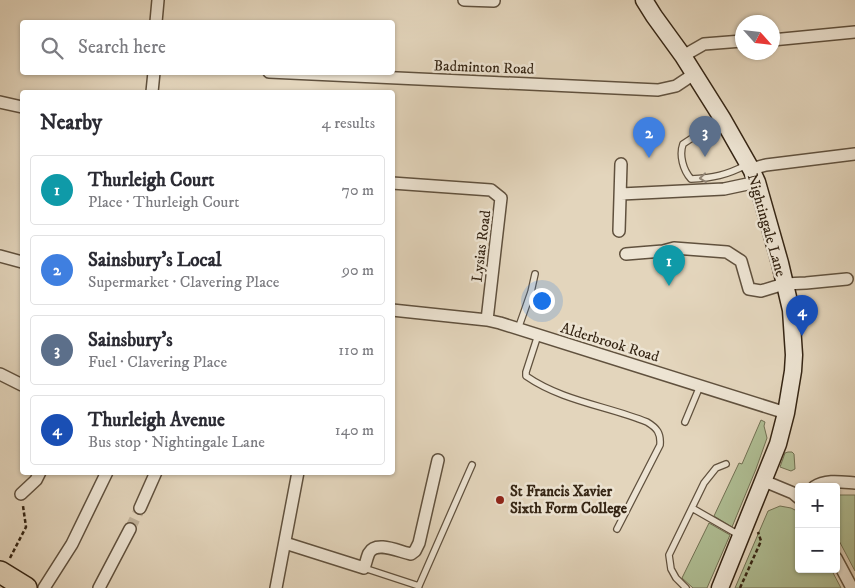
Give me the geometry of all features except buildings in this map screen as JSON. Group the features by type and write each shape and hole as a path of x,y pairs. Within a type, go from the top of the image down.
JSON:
{"highway":[{"path":"0,572 26,588"}],"main road":[{"name":"Nightingale Lane","path":"644,0 683,56 722,118 752,172 780,263 790,310 794,355 786,413 778,444 748,532 720,588"}],"street":[{"path":"156,20 158,0"},
{"path":"464,0 494,1"},
{"path":"780,39 855,32"},
{"path":"683,56 704,44 735,42"},
{"name":"Badminton Road","path":"334,75 658,90 676,86 694,74"},
{"path":"152,90 154,75"},
{"path":"0,102 20,107"},
{"path":"620,194 724,189 766,165 855,154"},
{"path":"619,231 621,164"},
{"name":"Lysias Road","path":"395,183 491,190 501,198 488,320"},
{"path":"626,254 663,251 674,248 727,252 741,261 749,288 761,291 784,284 806,284 851,278"},
{"path":"0,256 20,261"},
{"name":"Alderbrook Road","path":"395,310 488,320 786,413"},
{"path":"0,374 20,384"},
{"path":"285,543 364,568 370,551 377,547 411,554 419,544 438,460"},
{"path":"21,494 36,480 38,475"},
{"path":"44,588 72,544 106,475"},
{"path":"140,508 155,475"},
{"path":"276,588 297,475"},
{"path":"764,481 795,495"},
{"path":"819,483 855,483"},
{"path":"99,588 130,529"},
{"path":"840,566 852,588"}],"lane":[{"path":"722,118 684,144 681,150 682,159 688,176 691,179 752,172"},
{"path":"518,329 535,274"},
{"path":"538,335 526,376 580,401 647,422 654,426 658,432 660,445 617,529"},
{"path":"685,422 700,386"},
{"path":"686,588 676,578 671,569 669,555 704,483 716,468 726,464"},
{"path":"364,568 418,587 472,465"},
{"path":"692,508 748,532"}],"path":[{"path":"0,572 26,527 21,494"},
{"path":"740,588 762,541 748,532"}],"green space":[{"path":"761,420 765,422 767,438 732,527 714,516 739,463 742,464"},
{"path":"785,453 794,454 795,469 791,471 780,467"},
{"path":"840,495 855,495 855,571 840,543"},
{"path":"780,506 795,510 795,573 833,573 841,588 735,588 768,511"},
{"path":"709,523 730,535 707,588 693,588 682,578"}],"tunnel":[{"path":"130,529 140,508"}],"place":[{"name":"Sainsbury's","path":"705,157"},
{"name":"Sainsbury's Local","path":"649,158"},
{"name":"Thurleigh Court","path":"669,286"},
{"name":"Thurleigh Avenue","path":"802,336"},
{"name":"St Francis Xavier Sixth Form College","path":"500,500"}]}
